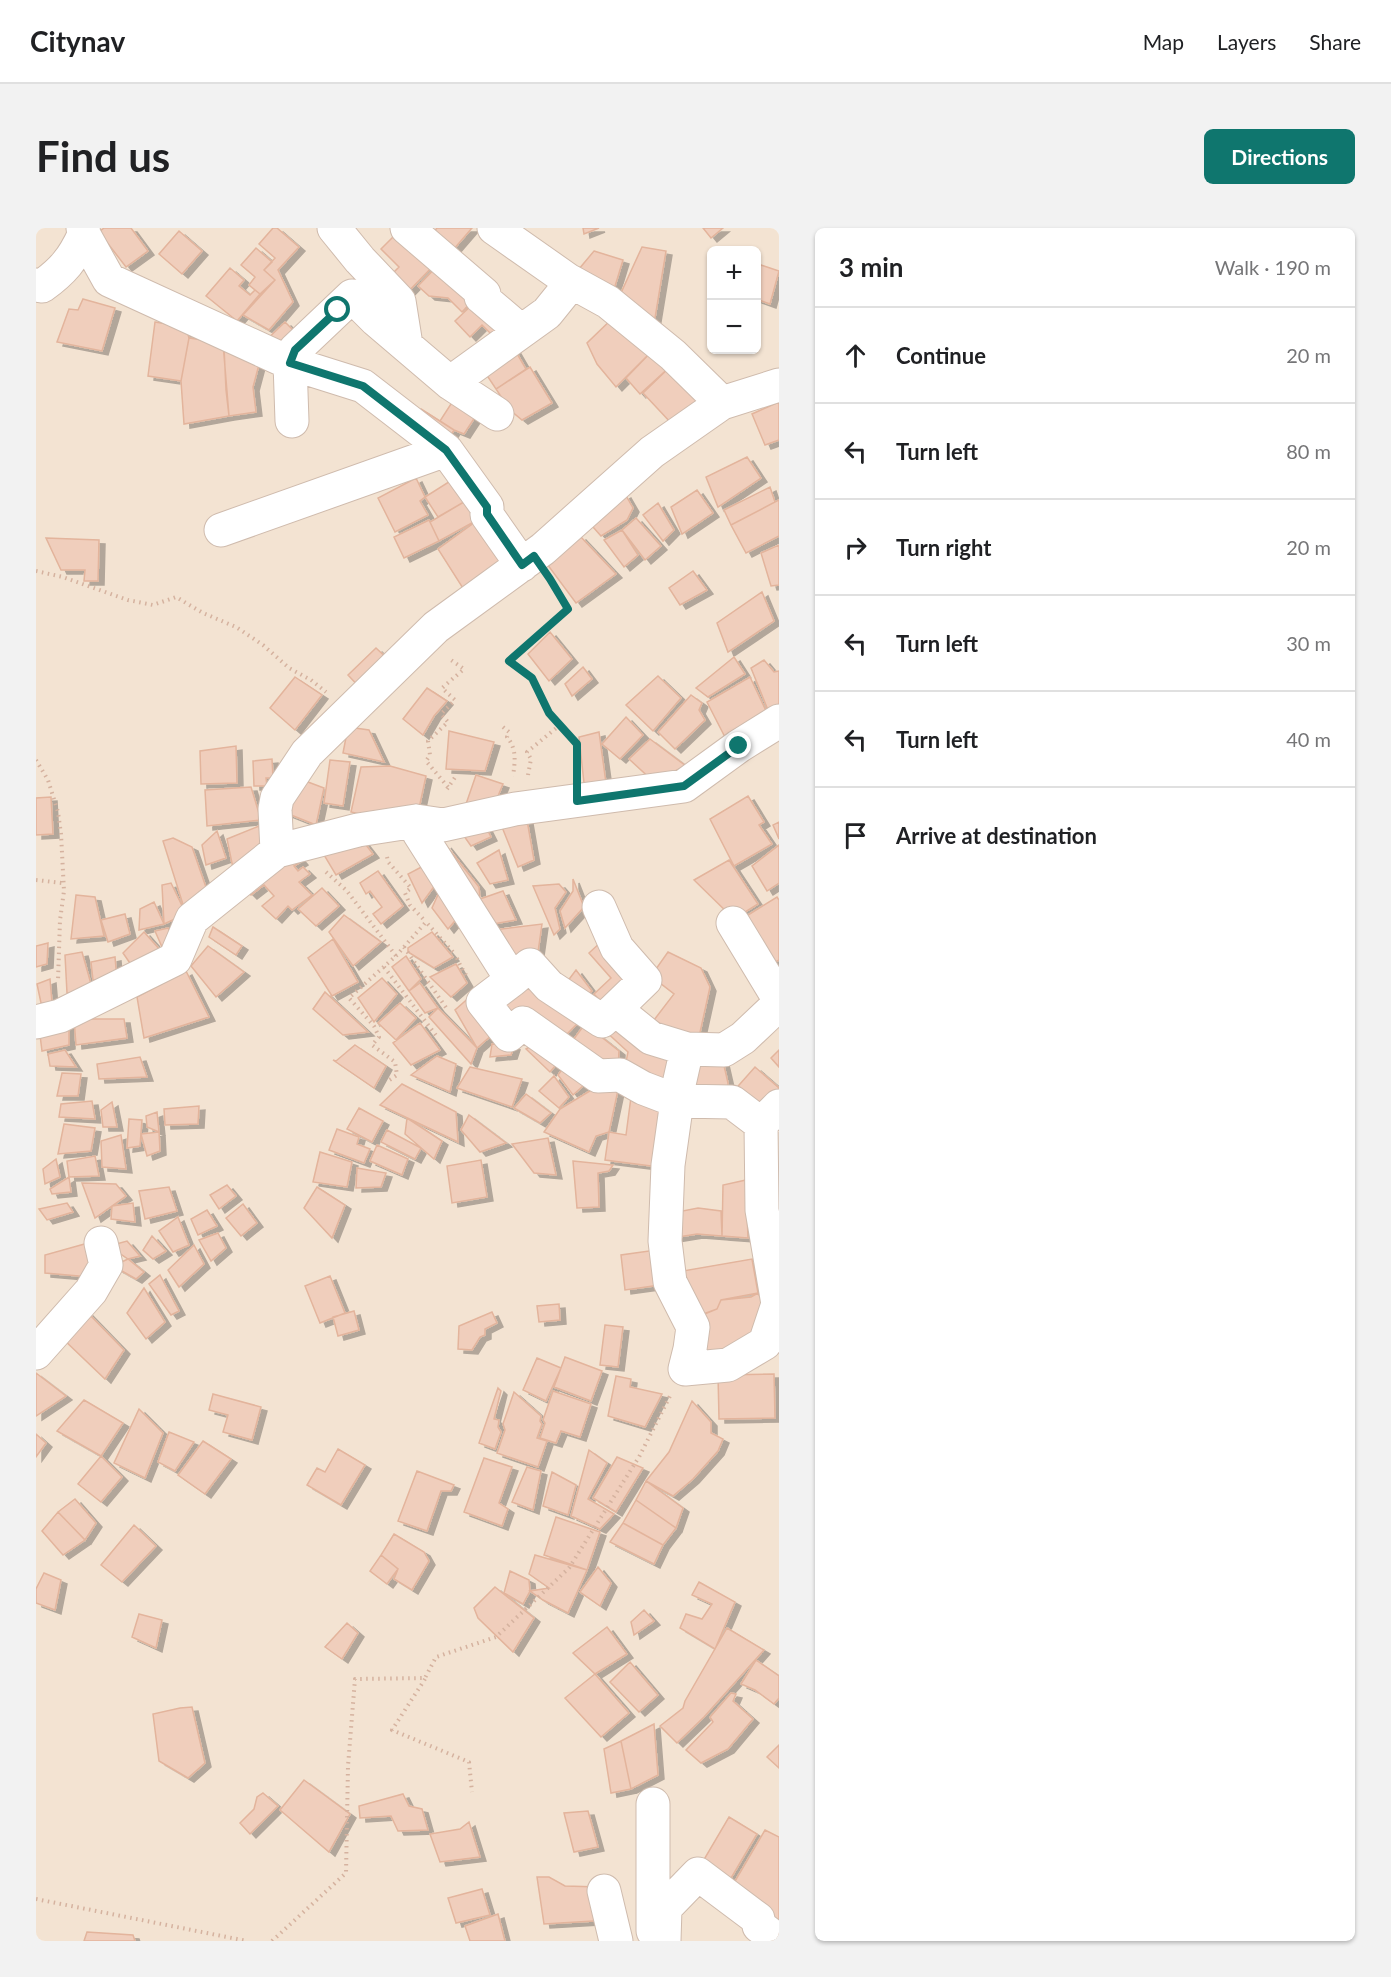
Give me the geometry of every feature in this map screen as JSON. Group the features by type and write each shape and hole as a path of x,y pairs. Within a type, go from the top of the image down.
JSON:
{"street":[{"path":"334,228 360,260 399,301 406,345"},
{"path":"407,228 484,294 481,297 521,331"},
{"path":"494,228 572,282 608,302 673,355 722,403"},
{"path":"36,285 42,286 60,273 77,249 84,231"},
{"path":"84,231 109,280 290,363 363,386 446,450 487,507 487,514 528,560"},
{"path":"450,383 547,313 572,282"},
{"path":"292,421 290,363 295,350 352,296 376,320 450,383 497,414"},
{"path":"287,849 275,808 281,790 307,753 436,627 528,560 652,452 722,403 779,385"},
{"path":"221,530 446,450"},
{"path":"48,1019 175,959 192,919 287,849 358,830 416,821 443,825 527,808 684,786 739,746 779,721"},
{"path":"416,821 419,833 512,980"},
{"path":"599,907 616,948 645,980 602,1022 549,986 530,965 483,1002 509,1035 523,1023 598,1076 620,1075 643,1088 677,1101 732,1102 770,1115 762,1210 778,1304 765,1343 728,1365 685,1369 693,1327 670,1282 665,1241 668,1165 677,1101 676,1093 687,1048"},
{"path":"615,1009 651,1038 687,1048 724,1050 743,1038 779,1001 733,923"},
{"path":"36,1353 91,1291 106,1264 101,1244"},
{"path":"653,1804 653,1939 655,1941"},
{"path":"664,1941 664,1908 698,1874 758,1919 759,1926 779,1941"},
{"path":"604,1891 616,1941"}],"path":[{"path":"528,560 550,579 568,609 509,661 532,678 549,713 577,744 577,801"},
{"path":"36,570 128,600 153,605 176,597 203,613 236,627 263,645 289,668 311,680 350,711"},
{"path":"436,627 450,651 446,656 464,669 442,688 455,700 441,714 448,722 428,741 430,755 426,761 448,787"},
{"path":"527,808 534,783 528,775 531,759 527,753 560,725"},
{"path":"503,727 509,732 507,737 512,743 516,760 511,789 527,808"},
{"path":"36,760 48,780 58,812 63,859 57,967 48,1019"},
{"path":"381,827 388,862 411,888 405,893 410,905 457,956 470,981"},
{"path":"287,849 347,891 396,956"},
{"path":"36,880 62,883"},
{"path":"388,1081 397,1076 396,1062 372,1045 379,1037 374,1026 349,998 396,956 426,922"},
{"path":"404,947 453,1017"},
{"path":"384,967 438,1038"},
{"path":"447,1009 456,1002"},
{"path":"472,1792 469,1762 392,1730 436,1657 496,1637 570,1568 639,1457 685,1369"},
{"path":"272,1941 346,1873 348,1766 355,1679 425,1678"},
{"path":"36,1899 247,1941"}],"shaded area":[{"path":"36,228 779,228 779,1941 36,1941"}],"building":[{"path":"104,228 131,228 148,251 126,267 99,232"},
{"path":"273,228 277,228 299,247 278,270 293,302 269,330 243,315 275,280 264,270 275,258 259,244"},
{"path":"402,228 438,261 402,298 385,281 399,267 381,249"},
{"path":"437,228 472,228 447,257 427,240"},
{"path":"583,228 599,228 584,234"},
{"path":"703,228 723,228 711,238"},
{"path":"179,231 202,251 182,274 159,254"},
{"path":"642,247 666,251 654,324 615,306"},
{"path":"256,248 272,262 264,270 275,280 260,294 249,285 255,277 241,265"},
{"path":"594,251 623,260 612,296 579,269"},
{"path":"440,263 476,297 462,312 448,298 429,296 418,286"},
{"path":"761,265 779,271 770,304 761,301"},
{"path":"230,268 244,280 239,286 250,295 255,290 260,294 237,321 206,296"},
{"path":"479,298 510,331 494,337 482,325 470,337 455,321"},
{"path":"83,299 115,308 102,351 57,342 69,309 78,310"},
{"path":"616,315 656,347 616,387 597,364 587,343"},
{"path":"155,322 186,327 189,338 181,381 148,376"},
{"path":"285,322 302,339 259,347"},
{"path":"189,338 223,343 229,416 184,424 181,381"},
{"path":"512,345 526,369 496,389 480,365"},
{"path":"224,347 261,357 253,387 256,412 229,416"},
{"path":"656,347 674,363 640,394 626,378"},
{"path":"674,363 706,395 672,424 643,393"},
{"path":"530,367 552,403 522,420 510,410 496,389"},
{"path":"458,393 481,408 464,434 440,421"},
{"path":"779,402 779,440 765,445 752,414"},
{"path":"421,409 454,430 447,442 414,421"},
{"path":"747,457 761,478 718,507 706,477"},
{"path":"416,478 425,497 420,501 428,515 395,532 378,498"},
{"path":"455,478 469,499 438,517 425,497"},
{"path":"770,487 775,502 731,525 724,510"},
{"path":"697,490 713,513 682,534 671,507"},
{"path":"625,494 633,508 627,520 601,536 585,518"},
{"path":"469,499 481,518 439,541 430,522"},
{"path":"779,500 779,536 746,553 731,525"},
{"path":"658,503 674,530 663,541 643,515"},
{"path":"636,518 661,546 645,560 622,530"},
{"path":"429,520 439,541 404,558 394,537"},
{"path":"478,520 510,565 466,593 438,549"},
{"path":"622,530 638,555 624,567 604,540"},
{"path":"580,536 616,574 576,603 544,560"},
{"path":"46,538 99,540 98,581 84,581 85,570 61,570"},
{"path":"779,545 779,585 771,586 761,553"},
{"path":"693,571 707,590 680,605 669,588"},
{"path":"762,592 774,621 728,652 717,623"},
{"path":"550,632 572,659 549,681 528,654"},
{"path":"376,648 392,663 362,690 348,675"},
{"path":"734,657 745,674 708,697 696,688"},
{"path":"764,660 774,672 779,671 779,706 768,710 751,668"},
{"path":"583,667 592,679 572,696 565,684"},
{"path":"658,676 681,698 653,731 626,705"},
{"path":"295,677 322,695 295,730 270,708"},
{"path":"750,677 768,715 728,743 707,702"},
{"path":"427,688 447,701 434,716 423,735 403,719"},
{"path":"691,695 702,703 699,710 705,720 675,749 658,732"},
{"path":"626,717 643,735 620,759 602,744"},
{"path":"348,727 369,730 384,762 343,753"},
{"path":"449,731 494,742 485,771 446,769"},
{"path":"599,732 606,783 584,783 579,737"},
{"path":"650,739 686,766 653,781 629,759"},
{"path":"236,746 237,783 201,784 200,751"},
{"path":"272,759 273,778 266,778 267,786 254,786 253,761"},
{"path":"330,760 350,762 343,806 324,803"},
{"path":"390,766 426,776 418,813 387,820 351,812 361,767"},
{"path":"476,775 503,784 493,808 465,807"},
{"path":"292,776 324,788 316,825 281,811"},
{"path":"251,787 261,820 207,826 205,790"},
{"path":"748,796 764,822 759,825 772,844 734,866 710,819"},
{"path":"51,797 53,834 36,835 36,798"},
{"path":"527,820 534,860 518,867 502,827"},
{"path":"483,821 491,837 471,846 459,829"},
{"path":"779,822 779,839 773,825"},
{"path":"259,826 264,852 234,873 227,839"},
{"path":"217,831 226,858 206,865 202,845"},
{"path":"359,836 373,854 336,875 321,850"},
{"path":"173,838 192,847 208,893 186,914 163,841"},
{"path":"445,844 479,887 480,899"},
{"path":"779,845 779,883 767,891 752,866"},
{"path":"499,850 508,880 490,884 477,863"},
{"path":"295,853 302,861 294,866 298,871 303,867 310,874 299,882 312,895 292,910 288,906 276,919 262,906 274,896 264,885 251,895 242,886"},
{"path":"729,860 758,904 734,919 694,880"},
{"path":"429,863 441,877 422,903 408,874"},
{"path":"378,871 403,906 381,924 373,914 382,907 370,891 366,894 360,883"},
{"path":"573,879 584,907 565,928 560,911 573,891"},
{"path":"171,883 186,914 164,924 162,885"},
{"path":"559,884 566,892 555,908 560,929 554,935 533,886"},
{"path":"322,888 339,906 316,926 298,909"},
{"path":"441,888 465,909 448,929 432,908"},
{"path":"503,891 516,920 488,925 480,899"},
{"path":"76,895 95,897 104,936 71,939"},
{"path":"777,897 779,900 779,960 769,966 740,920"},
{"path":"154,902 164,924 139,930 140,909"},
{"path":"125,914 130,934 108,942 101,920"},
{"path":"344,915 381,942 353,966 329,932"},
{"path":"542,924 538,952 506,959 493,930"},
{"path":"213,927 242,946 236,955 209,937"},
{"path":"168,928 177,946 162,947 155,931"},
{"path":"144,932 161,951 136,972 123,953"},
{"path":"432,932 453,957 434,968 408,952 408,948"},
{"path":"333,939 358,982 332,996 308,958"},
{"path":"602,941 638,980 607,1008 594,994 611,978 589,953"},
{"path":"48,943 47,964 36,967 36,946"},
{"path":"208,946 244,972 216,997 191,966"},
{"path":"82,952 93,991 67,993 65,955"},
{"path":"668,952 701,968 710,987 699,1037 676,1034 654,1020 674,994 651,976"},
{"path":"406,956 421,979 409,991 392,967"},
{"path":"115,957 117,980 93,980 91,962"},
{"path":"456,964 467,983 451,997 430,977"},
{"path":"576,970 592,991 579,1001 564,986"},
{"path":"186,971 209,1017 144,1038 137,997"},
{"path":"530,973 580,1021 559,1042 489,1005"},
{"path":"382,978 397,994 374,1022 358,998"},
{"path":"50,979 52,1003 41,1003 37,984"},
{"path":"420,983 438,1008 425,1013 409,991"},
{"path":"325,992 368,1032 343,1035 313,1009"},
{"path":"472,995 500,1028 477,1048 455,1010"},
{"path":"400,1003 416,1018 396,1040 378,1023"},
{"path":"438,1008 477,1048 471,1064 429,1017"},
{"path":"616,1017 677,1051 670,1089 625,1067 628,1052 602,1028"},
{"path":"74,1019 124,1019 127,1038 76,1045"},
{"path":"69,1022 69,1045 42,1051 39,1027"},
{"path":"420,1023 440,1050 411,1065 393,1043"},
{"path":"585,1024 619,1051 618,1070 567,1048"},
{"path":"536,1043 561,1059 550,1072 526,1049"},
{"path":"492,1044 514,1046 511,1055 490,1057"},
{"path":"355,1045 386,1066 374,1088 333,1060 336,1061"},
{"path":"65,1050 76,1067 50,1066 48,1054"},
{"path":"779,1050 779,1067 771,1058"},
{"path":"690,1054 722,1057 728,1083 727,1096 681,1096"},
{"path":"437,1056 456,1064 450,1092 411,1075"},
{"path":"140,1057 147,1077 99,1079 97,1064"},
{"path":"470,1067 522,1079 512,1107 457,1088"},
{"path":"755,1067 779,1088 779,1096 758,1114 732,1093"},
{"path":"563,1068 584,1085 573,1095 558,1075"},
{"path":"62,1073 81,1074 78,1096 57,1096"},
{"path":"554,1076 569,1097 559,1108 539,1091"},
{"path":"402,1084 456,1112 458,1142 380,1105"},
{"path":"593,1089 618,1090 609,1132 596,1136 589,1152 544,1132 560,1109"},
{"path":"526,1094 551,1113 540,1123 514,1108"},
{"path":"631,1097 668,1101 659,1167 605,1160 609,1132 626,1135"},
{"path":"92,1101 95,1119 59,1117 61,1104"},
{"path":"112,1102 117,1127 103,1127 101,1110"},
{"path":"199,1106 198,1124 165,1125 164,1109"},
{"path":"359,1108 383,1121 372,1142 347,1129"},
{"path":"157,1112 159,1132 147,1127 146,1116"},
{"path":"469,1115 506,1143 480,1152 461,1130"},
{"path":"407,1118 442,1141 434,1159 405,1134"},
{"path":"129,1119 142,1120 140,1146 127,1148"},
{"path":"64,1124 95,1128 91,1151 58,1154"},
{"path":"337,1129 359,1137 357,1144 370,1149 364,1163 329,1150"},
{"path":"387,1130 421,1148 415,1159 381,1142"},
{"path":"159,1132 160,1151 147,1156 141,1134"},
{"path":"121,1135 126,1169 102,1167 101,1141"},
{"path":"548,1138 556,1175 534,1173 512,1144"},
{"path":"377,1145 408,1159 402,1175 370,1161"},
{"path":"320,1152 352,1162 347,1187 313,1182"},
{"path":"95,1156 99,1176 69,1177 67,1161"},
{"path":"56,1159 60,1177 45,1184 43,1169"},
{"path":"481,1160 487,1197 452,1203 447,1166"},
{"path":"573,1161 613,1165 609,1171 598,1173 599,1207 577,1208"},
{"path":"357,1168 386,1173 381,1187 356,1188"},
{"path":"69,1177 71,1192 52,1194 50,1189"},
{"path":"746,1180 748,1238 722,1236 723,1185"},
{"path":"82,1183 116,1184 126,1196 95,1218"},
{"path":"227,1185 236,1196 219,1209 210,1195"},
{"path":"169,1187 177,1211 145,1219 139,1191"},
{"path":"317,1187 345,1205 332,1238 304,1208"},
{"path":"67,1203 73,1212 47,1220 39,1209"},
{"path":"133,1203 135,1222 111,1219 112,1206"},
{"path":"243,1204 257,1223 241,1236 226,1218"},
{"path":"698,1208 721,1211 722,1236 697,1234 672,1238 672,1213"},
{"path":"207,1210 217,1226 198,1235 191,1219"},
{"path":"178,1217 189,1245 173,1252 159,1231"},
{"path":"218,1233 226,1248 211,1261 199,1240"},
{"path":"152,1236 166,1251 153,1259 143,1250"},
{"path":"127,1241 140,1256 128,1259 109,1246"},
{"path":"88,1243 90,1277 45,1273 45,1255"},
{"path":"194,1245 204,1264 179,1287 168,1270"},
{"path":"656,1250 660,1285 625,1290 621,1255"},
{"path":"128,1259 144,1272 136,1279 113,1266"},
{"path":"752,1259 758,1293 721,1300 717,1309 695,1317 677,1272"},
{"path":"160,1275 179,1311 171,1315 149,1284"},
{"path":"330,1276 345,1313 320,1323 305,1286"},
{"path":"144,1288 165,1322 146,1339 127,1313"},
{"path":"758,1293 766,1309 762,1341 692,1362 695,1318 717,1309 721,1300 751,1297"},
{"path":"559,1304 560,1320 539,1322 537,1306"},
{"path":"354,1311 359,1330 338,1336 333,1317"},
{"path":"87,1312 124,1350 105,1379 61,1337"},
{"path":"492,1312 497,1323 485,1329 485,1335 480,1337 472,1350 458,1349 459,1326"},
{"path":"605,1325 623,1327 618,1367 600,1365"},
{"path":"565,1357 602,1371 591,1401 554,1387"},
{"path":"537,1358 561,1368 546,1401 523,1390"},
{"path":"36,1373 66,1396 36,1416"},
{"path":"774,1374 775,1418 719,1419 718,1375"},
{"path":"616,1376 631,1379 630,1387 662,1394 645,1427 608,1416"},
{"path":"498,1388 501,1391 494,1419 499,1420 498,1427 501,1432 495,1449 479,1443"},
{"path":"553,1391 591,1404 580,1437 561,1431 556,1443 540,1438 545,1423 543,1420"},
{"path":"514,1392 541,1416 542,1424 537,1438 547,1441 538,1467 497,1453 505,1430 503,1424"},
{"path":"213,1394 261,1407 252,1440 223,1432 228,1415 209,1410"},
{"path":"84,1400 123,1423 101,1456 57,1431"},
{"path":"692,1401 711,1422 711,1433 723,1439 718,1451 693,1479 673,1496 646,1481 669,1452"},
{"path":"139,1409 163,1433 145,1478 114,1463"},
{"path":"169,1432 194,1442 175,1471 158,1462"},
{"path":"36,1434 46,1443 36,1457"},
{"path":"203,1441 231,1459 205,1494 178,1475"},
{"path":"338,1449 365,1465 341,1505 307,1485 317,1468 325,1472"},
{"path":"589,1450 607,1463 588,1499 614,1514 600,1529 571,1516"},
{"path":"101,1456 122,1477 101,1502 78,1484"},
{"path":"617,1457 643,1468 616,1512 593,1498"},
{"path":"484,1458 512,1467 499,1503 508,1509 502,1526 464,1512"},
{"path":"527,1467 541,1471 533,1510 512,1502"},
{"path":"417,1471 454,1485 451,1491 441,1491 427,1531 398,1521"},
{"path":"552,1472 576,1485 568,1515 543,1506"},
{"path":"646,1481 683,1508 676,1528 636,1500"},
{"path":"75,1499 96,1523 85,1540 58,1512"},
{"path":"636,1500 676,1528 663,1545 623,1523"},
{"path":"58,1512 85,1540 63,1555 42,1531"},
{"path":"556,1517 600,1532 587,1570 544,1555"},
{"path":"623,1523 663,1545 654,1564 610,1542"},
{"path":"134,1525 156,1546 122,1582 101,1565"},
{"path":"394,1534 424,1552 429,1561 412,1590 394,1579 398,1569 381,1555"},
{"path":"381,1555 398,1569 387,1584 370,1571"},
{"path":"535,1555 587,1570 568,1613 530,1591 549,1588 529,1574"},
{"path":"598,1567 611,1583 600,1606 580,1592"},
{"path":"510,1571 529,1580 530,1591 523,1604 504,1593"},
{"path":"44,1573 61,1580 55,1610 36,1603 36,1589"},
{"path":"699,1582 735,1602 715,1649 680,1628 686,1614 702,1619 712,1604 692,1595"},
{"path":"495,1587 534,1618 513,1652 478,1618 474,1608"},
{"path":"644,1610 654,1621 634,1635 631,1622"},
{"path":"139,1614 162,1620 156,1648 132,1637"},
{"path":"347,1623 358,1633 342,1659 325,1647"},
{"path":"607,1627 627,1654 595,1674 573,1653"},
{"path":"727,1628 764,1650 704,1717 677,1743 660,1726 683,1708"},
{"path":"756,1660 779,1676 779,1698 774,1704 755,1690 741,1684"},
{"path":"630,1662 658,1695 639,1712 610,1682"},
{"path":"595,1674 629,1713 601,1737 565,1698"},
{"path":"731,1693 736,1694 733,1701 753,1719 728,1749 701,1763 686,1750 713,1722 710,1717"},
{"path":"192,1707 205,1763 188,1778 159,1761 153,1714"},
{"path":"654,1724 658,1775 631,1789 621,1741"},
{"path":"621,1741 631,1789 611,1793 604,1749"},
{"path":"779,1745 779,1768 767,1757"},
{"path":"304,1780 350,1814 329,1852 280,1810"},
{"path":"263,1793 278,1806 250,1834 240,1823 254,1809 257,1797"},
{"path":"403,1794 409,1806 422,1809 428,1830 398,1831 391,1816 360,1818 359,1806"},
{"path":"588,1811 598,1847 574,1852 564,1813"},
{"path":"729,1817 757,1834 727,1885 699,1868"},
{"path":"469,1822 480,1857 440,1862 430,1834 460,1829"},
{"path":"765,1830 779,1837 779,1934 728,1893"},
{"path":"537,1877 549,1877 565,1886 600,1887 610,1920 544,1924"},
{"path":"482,1889 490,1915 456,1923 448,1898"},
{"path":"498,1914 505,1941 470,1941 465,1926"},
{"path":"87,1932 133,1935 135,1941 84,1941"}],"route":[{"path":"338,310 295,350 290,363 363,386 446,450 487,507 487,514 522,565 534,556 568,609 509,661 532,678 549,713 577,744 577,801 684,786 739,746"}]}
